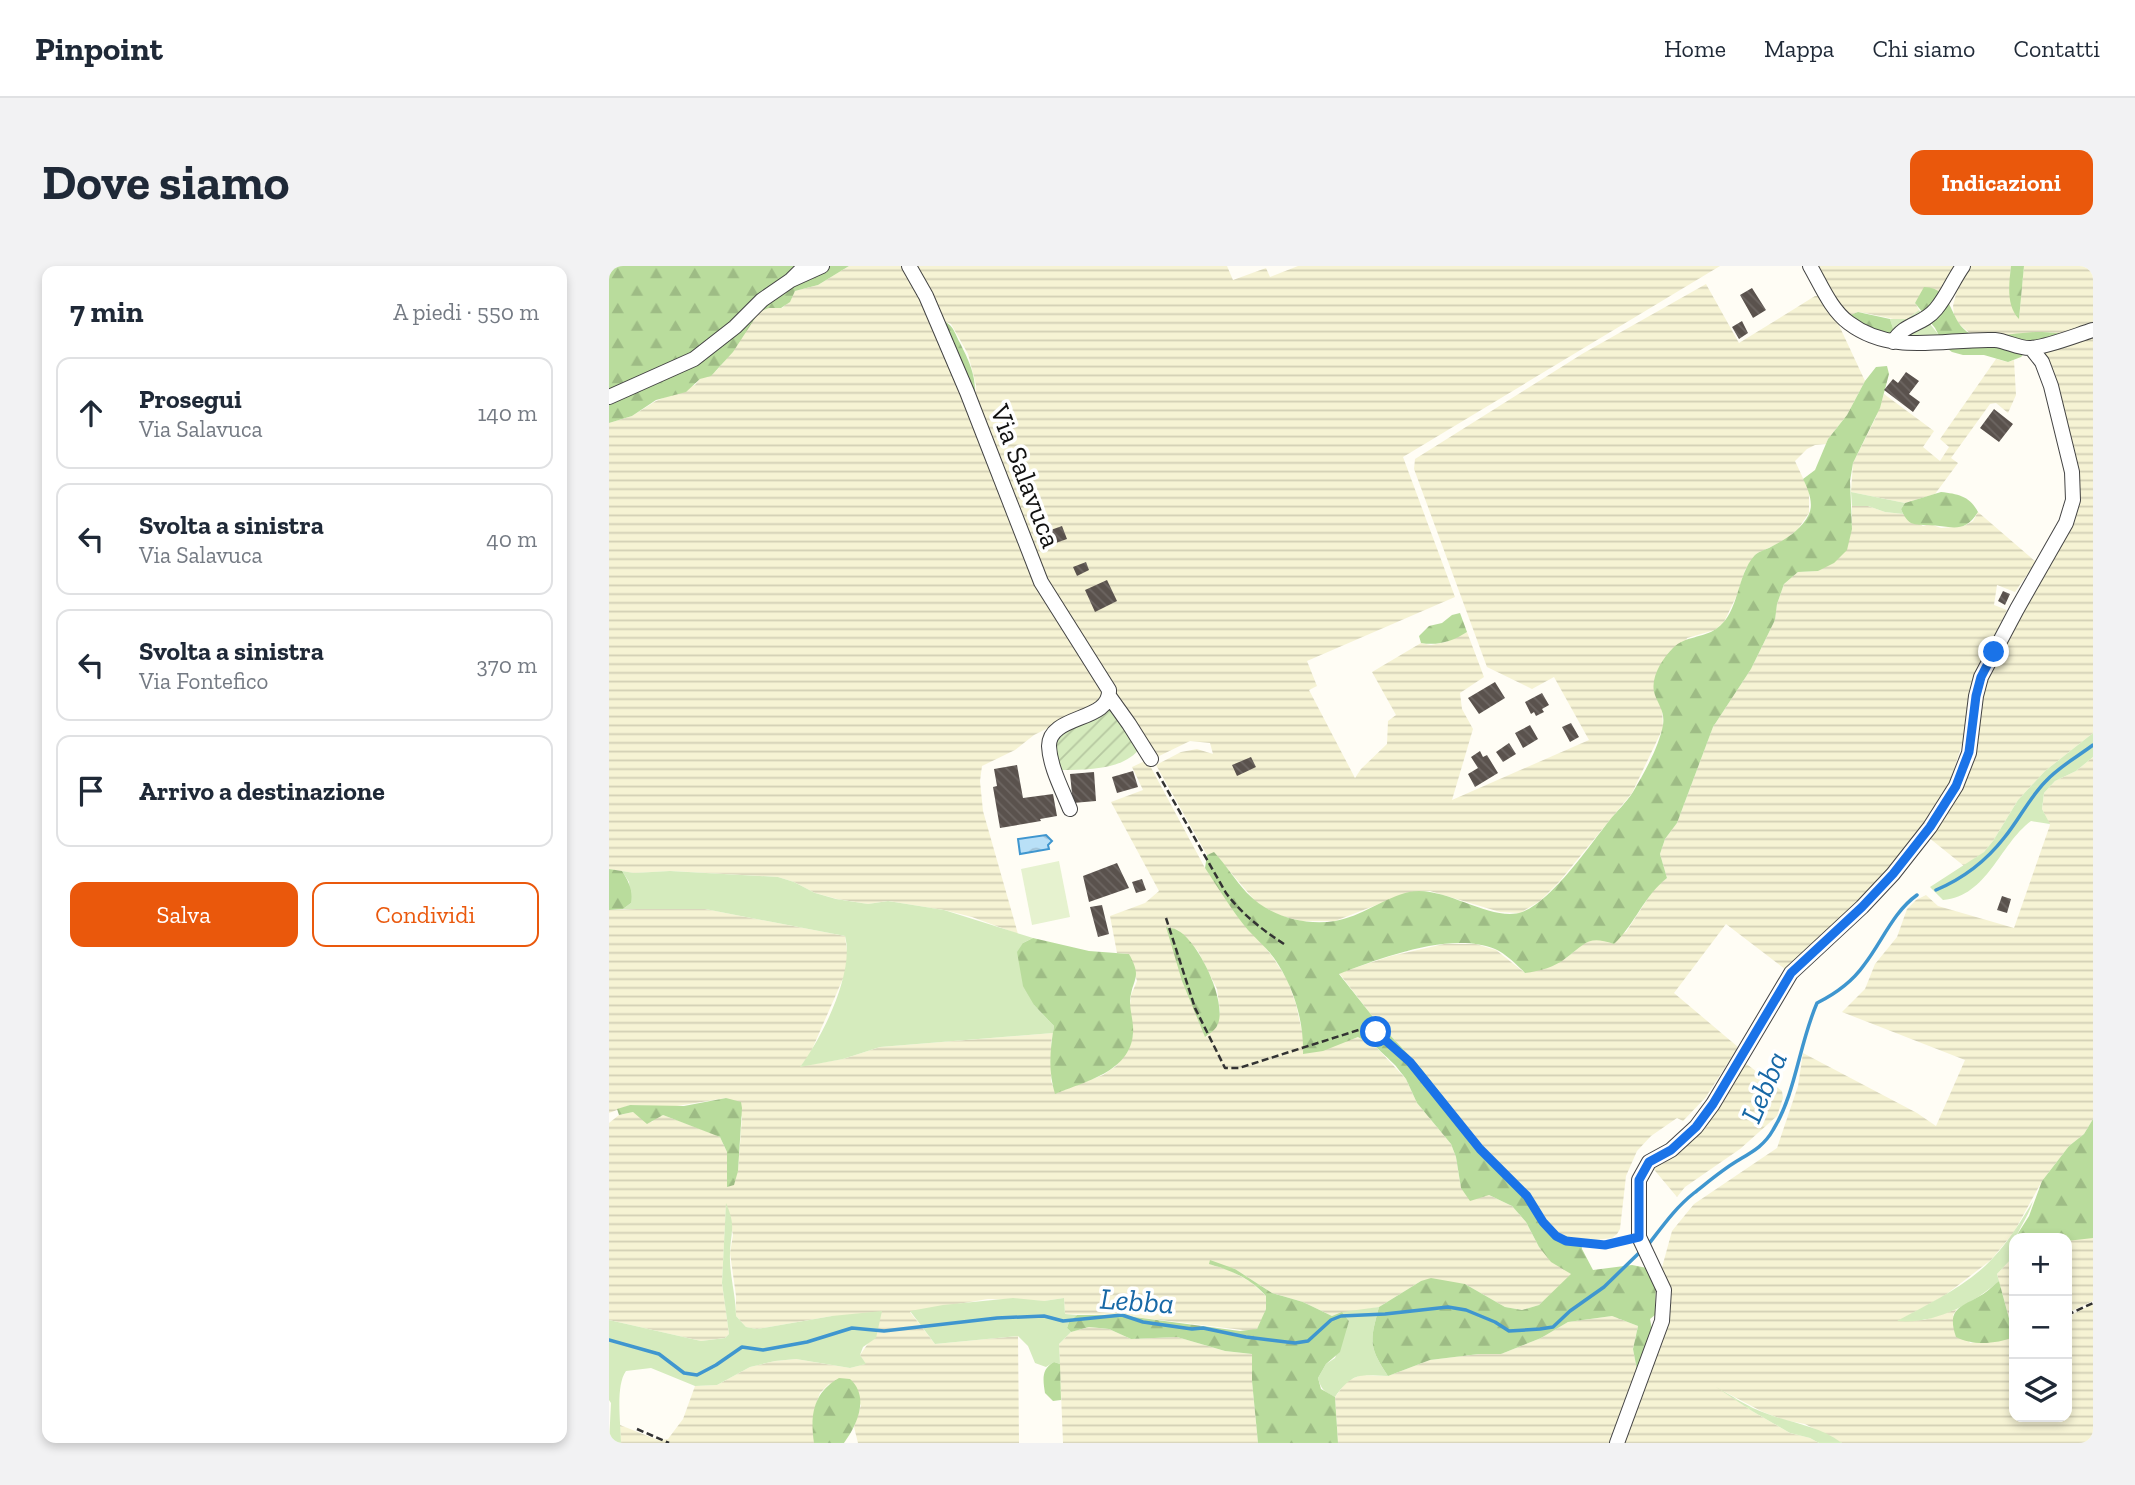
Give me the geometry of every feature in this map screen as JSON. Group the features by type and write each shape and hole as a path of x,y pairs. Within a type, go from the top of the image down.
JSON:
{"street":[{"path":"791,280 805,266"},
{"path":"609,397 694,359 735,327 762,300 791,280 822,266"},
{"name":"Via Salavuca","path":"909,266 926,296 967,392 1041,582 1108,690 1109,696 1151,759"},
{"path":"1810,266 1831,303 1848,322 1868,334 1893,342 1912,344 1997,340 2031,348 2093,330"},
{"path":"1893,342 1899,332 1907,326 1924,321 1937,309 1963,266"},
{"path":"1617,1443 1662,1321 1664,1290 1639,1237 1639,1180 1649,1162 1671,1150 1696,1127 1713,1104 1791,973 1862,907 1893,874 1930,827 1956,786 1969,752 1981,677 2066,523 2073,500 2072,472 2051,386 2042,362 2031,348"},
{"path":"1070,809 1051,758 1049,743 1052,734 1105,705 1109,696"}],"path":[{"path":"1151,759 1226,893 1253,923 1283,944"},
{"path":"1166,918 1195,1009 1225,1068 1239,1069 1368,1027 1410,1062 1480,1149 1527,1196 1543,1222 1556,1236 1566,1241 1605,1245 1639,1237"},
{"path":"2072,1313 2093,1303"},
{"path":"636,1429 669,1443"}],"shaded area":[{"path":"849,266 903,266 947,355 985,453 1103,691 1096,704 1034,735 1015,750 982,766 980,781 983,811 1018,934 944,910 888,901 868,904 837,899 778,877 671,871 634,873 609,869 609,423 632,416 656,401 695,385 700,379 716,371 759,312 769,308 782,308 790,301 795,291 818,285"},
{"path":"911,266 1227,266 1233,280 1266,268 1270,277 1298,266 1720,266 1403,457 1455,597 1307,661 1317,686 1309,690 1355,778 1387,744 1388,721 1396,715 1372,672 1421,643 1431,645 1446,642 1467,632 1484,677 1460,693 1462,709 1473,729 1452,800 1589,740 1554,677 1532,689 1487,667 1414,469 1415,459 1582,354 1706,284 1739,343 1819,296 1837,321 1865,381 1847,415 1826,444 1807,449 1795,461 1809,491 1809,513 1798,529 1785,540 1756,554 1745,570 1724,622 1715,630 1687,638 1662,706 1663,728 1632,793 1559,882 1540,901 1520,913 1500,912 1430,891 1410,892 1335,921 1301,921 1278,915 1257,903 1214,853 1207,855 1156,765 1181,752 1197,749 1213,754 1210,743 1190,741 1155,758 1043,578 975,396 976,385 968,354 951,324 944,321"},
{"path":"1815,266 1956,266 1942,294 1915,302 1919,310 1907,319 1898,320 1858,312 1848,316"},
{"path":"1971,266 2011,266 2010,277 2019,318 2024,266 2093,266 2093,326 2064,334 2043,332 1972,335 1959,324 1953,306 1957,290"},
{"path":"2093,334 2093,733 2045,771 2018,800 1984,852 1964,866 1928,837 1955,798 1989,672 2077,503 2041,349"},
{"path":"1996,359 2008,362 2014,360 2016,395 2008,413 1996,403 1990,404 1951,458 1958,463 1935,494 1905,503 1851,492 1853,463 1876,417 1884,394 1934,431 1923,447 1940,461 1949,447 1940,439"},
{"path":"1852,506 1868,506 1903,514 1923,526 1930,524 1941,528 1964,526 1973,521 1978,512 2036,562 2015,592 1997,585 1994,605 2007,610 1970,687 1964,739 1947,790 1903,853 1858,905 1785,969 1726,924 1674,993 1738,1047 1706,1097 1683,1121 1677,1118 1651,1136 1637,1151 1626,1176 1620,1229 1617,1234 1612,1238 1595,1240 1565,1237 1547,1223 1521,1188 1478,1141 1420,1067 1373,1017 1339,973 1391,956 1444,944 1476,944 1496,950 1525,973 1565,959 1587,941 1626,932 1656,886 1667,878 1660,854 1665,839 1677,823 1713,727 1751,669 1775,620 1784,584 1798,572 1818,571 1852,529"},
{"path":"2093,757 2093,1119 2084,1134 2069,1146 2042,1181 2014,1232 2009,1233 2009,1238 1991,1260 1944,1296 1898,1321 1924,1320 1957,1309 1953,1315 1970,1343 2009,1337 2009,1422 2072,1422 2072,1314 2093,1304 2093,1443 1842,1443 1805,1424 1763,1412 1723,1391 1790,1433 1819,1443 1620,1443 1655,1354 1661,1271 1672,1231 1694,1204 1777,1148 1798,1086 1803,1053 1917,1113 1936,1126 1965,1060 1842,1012 1865,989 1875,964 1897,937 1907,909 1926,895 1938,906 2014,928 2050,825 2042,809 2044,793 2055,781 2076,771"},
{"path":"1147,760 1205,868 1287,979 1303,1036 1303,1053 1359,1037 1376,1047 1406,1079 1417,1103 1451,1144 1461,1188 1489,1195 1512,1206 1526,1222 1539,1247 1572,1275 1539,1305 1522,1310 1505,1307 1465,1284 1421,1281 1379,1307 1332,1316 1303,1302 1272,1293 1235,1269 1210,1264 1229,1270 1251,1282 1266,1296 1266,1309 1262,1319 1257,1329 1251,1331 1119,1315 1065,1314 1064,1298 1044,1301 988,1299 910,1312 935,1344 1018,1336 1019,1443 858,1443 854,1427 861,1405 829,1384 820,1393 815,1407 814,1443 621,1443 620,1425 658,1440 668,1439 683,1419 695,1386 717,1385 750,1367 775,1361 796,1359 850,1368 858,1366 865,1364 860,1355 869,1342 832,1316 757,1329 746,1327 736,1316 730,1253 733,1235 726,1205 722,1283 729,1334 725,1338 701,1341 609,1320 609,1123 619,1115 633,1112 652,1122 663,1115 720,1137 727,1152 728,1187 738,1171 742,1117 726,1098 671,1107 630,1105 609,1113 609,910 705,909 845,936 848,959 845,974 810,1054 801,1066 843,1059 880,1047 1053,1033 1051,1081 1056,1093 1103,1075 1116,1066 1128,1051 1133,1034 1129,1014 1131,995 1137,981 1129,954 1117,953 1110,916 1145,903 1159,891 1111,802 1143,790 1132,767","holes":["1167,927 1178,930 1198,951 1217,989 1220,1011 1217,1026 1206,1037"]},
{"path":"1744,1062 1782,1091 1783,1098 1777,1116 1740,1149 1685,1187 1677,1197 1651,1166 1679,1148"},
{"path":"2093,1238 2093,1301 2072,1311 2072,1296 2072,1240"},
{"path":"2009,1261 2009,1318 1997,1274"},
{"path":"1612,1316 1638,1326 1633,1349 1637,1370 1612,1443 1338,1443 1335,1397 1347,1381 1361,1375 1388,1376 1430,1360 1501,1354 1541,1338 1568,1322"},
{"path":"1089,1327 1109,1329 1131,1339 1177,1337 1225,1351 1252,1354 1258,1443 1063,1443 1059,1344 1071,1332"}],"green space":[{"path":"609,266 849,266 818,285 795,291 790,302 781,308 769,308 759,312 733,352 711,376 700,379 686,392 656,400 632,416 609,423"},
{"path":"2011,266 2024,266 2019,319 2010,301"},
{"path":"1924,287 1941,293 1958,322 1971,334 2064,334 2031,346 2021,357 2008,362 1984,355 1952,352 1945,347 1935,328 1915,303"},
{"path":"1919,310 1942,339 1895,335 1890,319 1907,319"},
{"path":"1858,312 1890,319 1897,341 1848,316"},
{"path":"944,321 954,330 969,362 975,396 941,323"},
{"path":"1887,366 1889,374 1880,408 1853,463 1850,481 1852,529 1847,550 1834,563 1818,571 1798,572 1784,584 1775,620 1751,669 1713,727 1677,823 1665,839 1660,854 1667,878 1652,893 1614,944 1598,940 1588,942 1557,964 1525,973 1495,949 1458,943 1395,954 1339,974 1373,1017 1420,1067 1478,1141 1521,1188 1547,1224 1558,1234 1581,1240 1582,1249 1593,1270 1632,1265 1647,1268 1656,1282 1655,1315 1650,1319 1652,1329 1637,1370 1633,1349 1638,1326 1612,1316 1568,1322 1541,1338 1501,1354 1430,1360 1388,1376 1377,1357 1373,1343 1379,1307 1421,1281 1431,1278 1465,1284 1505,1307 1522,1310 1539,1305 1571,1274 1551,1262 1539,1247 1526,1222 1512,1206 1489,1195 1470,1201 1461,1188 1451,1144 1417,1103 1406,1079 1376,1047 1358,1037 1323,1051 1303,1054 1299,1016 1287,980 1274,958 1242,923 1205,868 1207,855 1214,852 1243,888 1266,908 1288,918 1311,922 1344,919 1400,895 1422,891 1510,914 1534,906 1569,872 1630,796 1646,768 1663,725 1654,689 1655,676 1661,663 1678,644 1711,632 1724,622 1730,614 1744,573 1755,555 1786,538 1806,520 1811,501 1803,479 1815,470 1828,439 1847,415 1865,381 1876,367"},
{"path":"1851,492 1905,503 1901,509 1903,514 1868,506 1852,506"},
{"path":"1941,492 1963,497 1971,502 1978,512 1967,524 1955,528 1915,524 1906,519 1901,509 1905,503"},
{"path":"1460,613 1467,632 1445,642 1421,643 1419,636 1429,626 1442,623 1452,615"},
{"path":"1113,704 1140,747 1125,761 1114,765 1058,770 1054,738"},
{"path":"2093,733 2093,757 2076,771 2055,781 2044,793 2042,809 2050,824 2031,821 1982,880 1958,896 1943,900 1930,887 1984,852 2018,800 2045,771"},
{"path":"1059,861 1070,917 1032,925 1021,869"},
{"path":"609,869 622,871 630,886 631,903 623,909 609,910"},
{"path":"622,871 778,877 836,899 868,904 888,901 944,910 1033,938 1023,943 1034,1005 1054,1026 1053,1033 880,1047 843,1059 800,1067 818,1039 835,1004 845,968 845,936 705,909 623,909 631,903 629,882"},
{"path":"1166,927 1177,930 1194,946 1215,989 1220,1016 1216,1027 1205,1037 1182,981"},
{"path":"1033,938 1089,951 1129,954 1136,974 1130,1001 1133,1033 1124,1057 1104,1074 1055,1094 1050,1060 1054,1026 1034,1005 1023,986 1017,952 1023,943"},
{"path":"726,1098 741,1102 742,1108 738,1171 734,1185 727,1187 727,1152 720,1137 663,1115 647,1124 633,1112 619,1115 617,1109 630,1105 684,1106"},
{"path":"2093,1119 2093,1238 2072,1240 2072,1233 2018,1233 2029,1216 2042,1181 2069,1146 2084,1134"},
{"path":"2033,1201 2018,1233 2012,1233"},
{"path":"726,1203 732,1223 730,1261 736,1316 746,1327 757,1329 832,1316 882,1311 876,1338 863,1347 860,1355 866,1364 850,1368 796,1359 775,1361 750,1367 717,1385 695,1386 651,1368 626,1371 620,1396 621,1443 609,1443 609,1320 701,1341 725,1338 729,1334 722,1283"},
{"path":"2009,1238 2009,1261 1997,1274 1999,1281 1977,1298 1938,1316 1924,1320 1897,1321 1971,1278"},
{"path":"1210,1260 1235,1269 1272,1293 1303,1302 1332,1316 1342,1312 1349,1321 1340,1352 1326,1364 1318,1378 1321,1389 1335,1397 1338,1443 1258,1443 1252,1354 1225,1351 1177,1337 1131,1339 1109,1329 1089,1327 1071,1332 1067,1328 1077,1315 1119,1315 1240,1331 1257,1329 1266,1309 1266,1296 1240,1276 1209,1264"},
{"path":"1999,1281 2009,1318 2009,1338 1985,1343 1956,1337 1953,1326 1955,1313"},
{"path":"1013,1298 1044,1301 1064,1298 1065,1314 1077,1315 1069,1322 1067,1328 1071,1332 1059,1344 1060,1364 1054,1362 1046,1367 1035,1363 1028,1346 1018,1336 935,1344 910,1311 943,1305"},
{"path":"1379,1307 1373,1343 1377,1357 1388,1376 1357,1377 1347,1383 1335,1397 1329,1394 1322,1388 1318,1378 1326,1364 1335,1358 1349,1321 1342,1312"},
{"path":"1054,1362 1060,1364 1061,1400 1053,1401 1045,1393 1044,1379 1045,1371"},
{"path":"839,1378 850,1379 856,1386 860,1402 857,1420 844,1443 814,1443 815,1406 830,1384"},
{"path":"1716,1387 1759,1411 1814,1428 1842,1443 1819,1443 1790,1433"}],"water":[{"path":"1046,835 1052,841 1048,845 1049,849 1020,854 1018,839"}],"building":[{"path":"1752,288 1766,310 1753,318 1740,295"},
{"path":"1742,321 1748,333 1739,339 1732,327"},
{"path":"1906,372 1919,381 1909,394 1920,402 1913,412 1884,390 1893,379 1898,383"},
{"path":"1994,409 2013,424 1999,442 1980,428"},
{"path":"1062,526 1067,539 1053,544 1048,531"},
{"path":"1086,562 1089,570 1077,576 1073,567"},
{"path":"1107,580 1117,601 1095,612 1085,590"},
{"path":"2003,591 2010,594 2005,605 1998,601"},
{"path":"1495,682 1505,698 1479,714 1468,698"},
{"path":"1542,693 1549,705 1542,709 1544,712 1536,716 1534,712 1531,714 1525,702"},
{"path":"1571,723 1579,737 1570,742 1562,727"},
{"path":"1530,725 1538,739 1523,748 1515,733"},
{"path":"1509,743 1516,754 1503,762 1496,752"},
{"path":"1480,751 1483,757 1487,755 1498,773 1475,787 1468,774 1478,768 1471,757"},
{"path":"1251,757 1256,767 1237,776 1232,765"},
{"path":"1017,765 1023,798 1053,794 1057,816 1000,828 993,787 997,786 994,769"},
{"path":"1133,771 1138,787 1117,793 1112,777"},
{"path":"1094,772 1096,801 1073,803 1070,774"},
{"path":"1117,863 1129,888 1089,902 1083,876"},
{"path":"1142,879 1146,890 1136,893 1132,882"},
{"path":"2002,896 2011,899 2007,913 1997,910"},
{"path":"1102,905 1109,934 1098,937 1090,907"}],"waterway":[{"name":"Lebba","path":"1936,890 1981,862 1997,846 2046,781 2093,745"},
{"name":"Lebba","path":"1648,1245 1687,1199 1766,1140 1781,1116 1787,1100 1817,1003 1837,992 1854,977 1894,919 1917,895"},
{"name":"Lebba","path":"609,1340 659,1354 684,1373 697,1375 742,1347 763,1350 807,1342 852,1328 884,1331 997,1318 1044,1316 1063,1321 1122,1315 1143,1322 1203,1328 1295,1343 1308,1341 1331,1320 1341,1316 1448,1307 1466,1310 1509,1331 1540,1329 1553,1327 1604,1287 1639,1253"}],"route":[{"path":"1376,1032 1410,1062 1480,1149 1527,1196 1543,1222 1556,1236 1566,1241 1605,1245 1639,1237 1639,1180 1649,1162 1671,1150 1696,1127 1713,1104 1791,973 1893,874 1930,827 1956,786 1969,752 1981,677 1994,652"}]}
